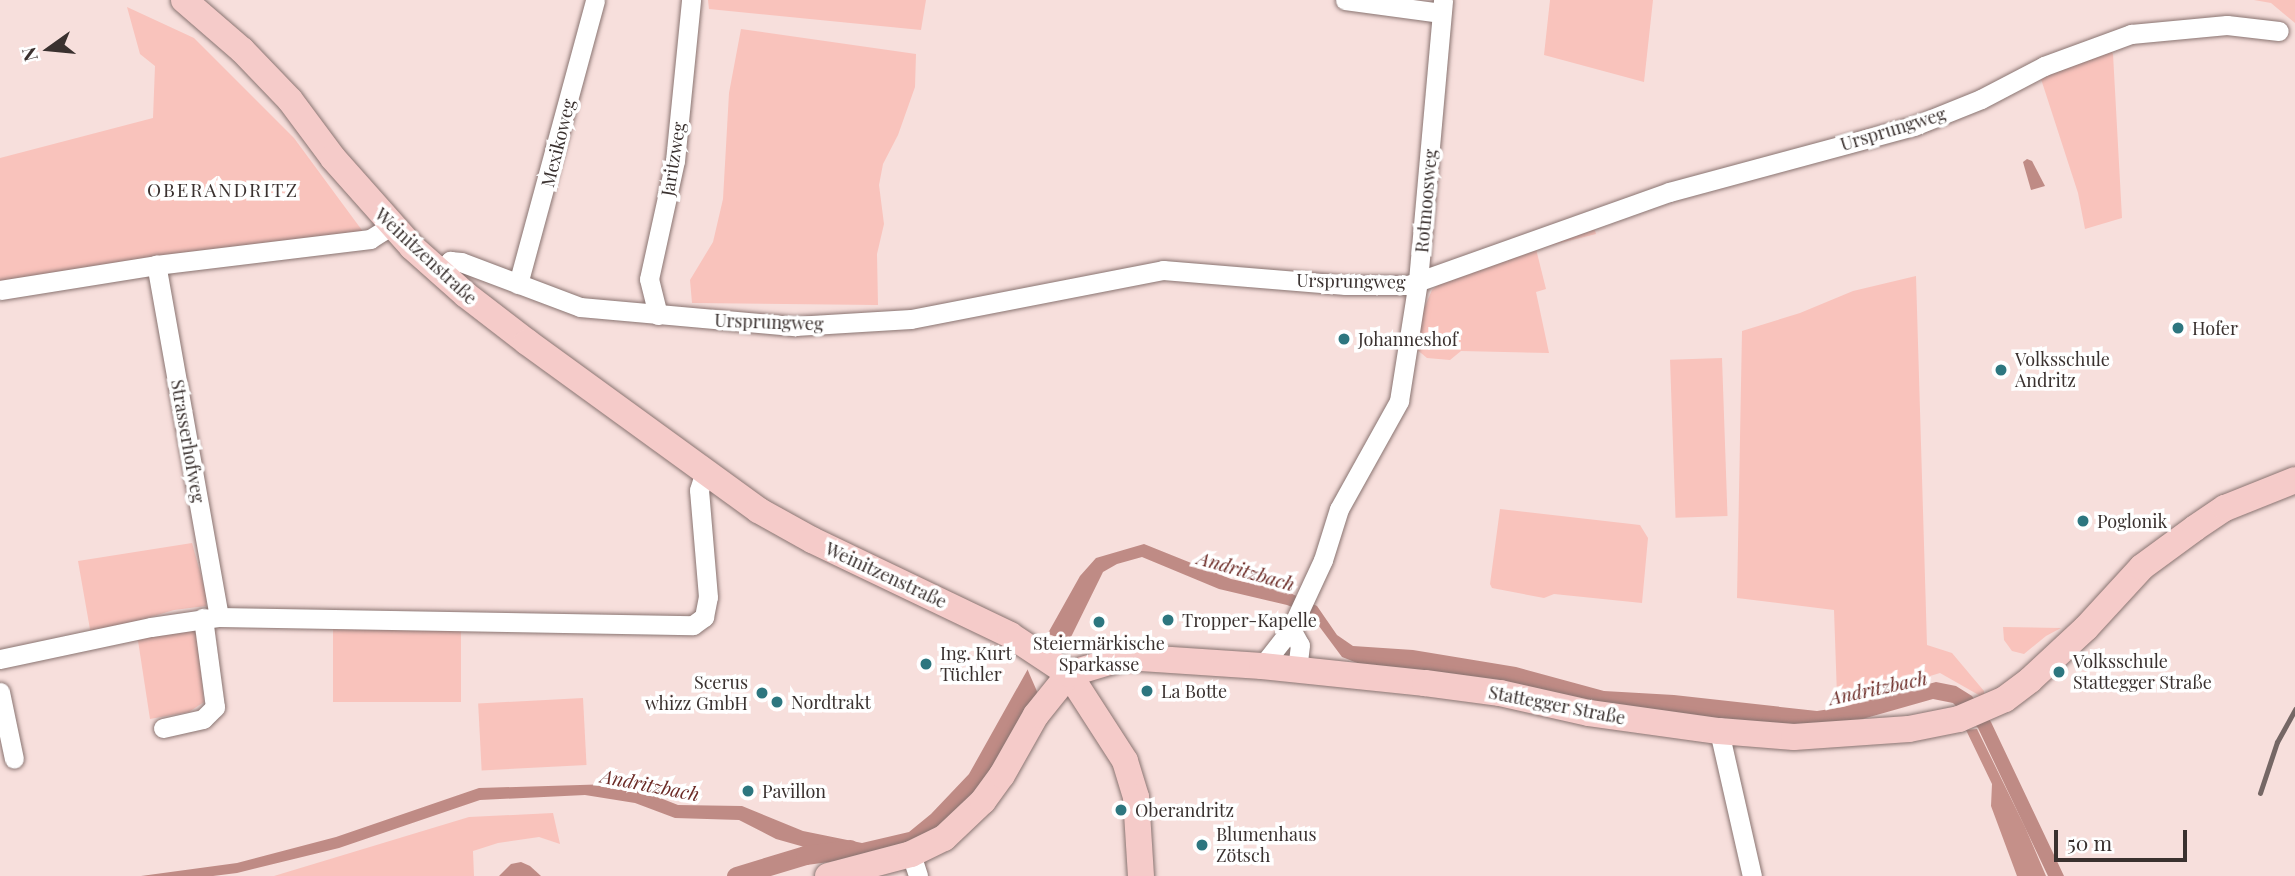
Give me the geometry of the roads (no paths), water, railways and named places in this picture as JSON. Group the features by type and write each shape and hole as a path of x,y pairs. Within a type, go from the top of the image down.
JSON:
{"main road":[{"name":"Weinitzenstraße","path":"184,0 242,50 290,100 333,158 391,226 440,273 517,334 758,510 811,540 983,621 1063,670"},
{"name":"Stattegger Straße","path":"1063,670 1126,657 1262,666 1500,693 1589,713 1719,731 1813,736 1909,729 1959,719 2005,699 2053,660 2142,567 2225,508 2295,480"},
{"path":"828,876 915,865 983,801 1002,775 1063,670 1125,761 1136,797 1141,876"}],"street":[{"name":"Mexikoweg","path":"519,284 595,0"},
{"name":"Jaritzweg","path":"663,316 649,279 675,161 691,0"},
{"path":"1354,0 1442,6"},
{"name":"Rotmoosweg","path":"1262,666 1294,621 1310,591 1324,560 1339,509 1399,401 1419,281 1442,6"},
{"name":"Ursprungweg","path":"440,273 450,261 461,262 580,307 795,326 911,319 1163,270 1345,285 1408,285 1668,192 1914,126 1980,99 2044,66 2118,38 2152,30 2193,26 2250,26 2279,31"},
{"path":"0,290 156,265 370,239 391,226"},
{"name":"Strasserhofweg","path":"156,265 211,617 215,707 203,719 163,728"},
{"path":"0,659 211,617 686,625 701,622 708,597 699,490 705,472"},
{"path":"1294,621 1300,645 1297,670"},
{"path":"0,692 14,759"},
{"path":"1719,731 1752,876"}],"waterway":[{"path":"736,876 805,855 850,849"}],"railway":[{"path":"2260,793 2277,742 2295,709"}],"place":[{"name":"Hofer","path":"2178,328"},
{"name":"Johanneshof","path":"1344,339"},
{"name":"Volksschule Andritz","path":"2001,370"},
{"name":"Poglonik","path":"2083,521"},
{"name":"Tropper-Kapelle","path":"1168,620"},
{"name":"Steiermärkische Sparkasse","path":"1099,622"},
{"name":"Ing. Kurt Tüchler","path":"926,664"},
{"name":"Volksschule Stattegger Straße","path":"2059,672"},
{"name":"La Botte","path":"1147,691"},
{"name":"Scerus whizz GmbH","path":"762,693"},
{"name":"Nordtrakt","path":"777,702"},
{"name":"Pavillon","path":"748,791"},
{"name":"Oberandritz","path":"1121,810"},
{"name":"Blumenhaus Zötsch","path":"1202,845"}],"district":[{"name":"OBERANDRITZ","path":"223,190"}],"water label":[{"name":"Andritzbach","path":"1246,571"},
{"name":"Andritzbach","path":"1878,688"},
{"name":"Andritzbach","path":"650,785"}]}
